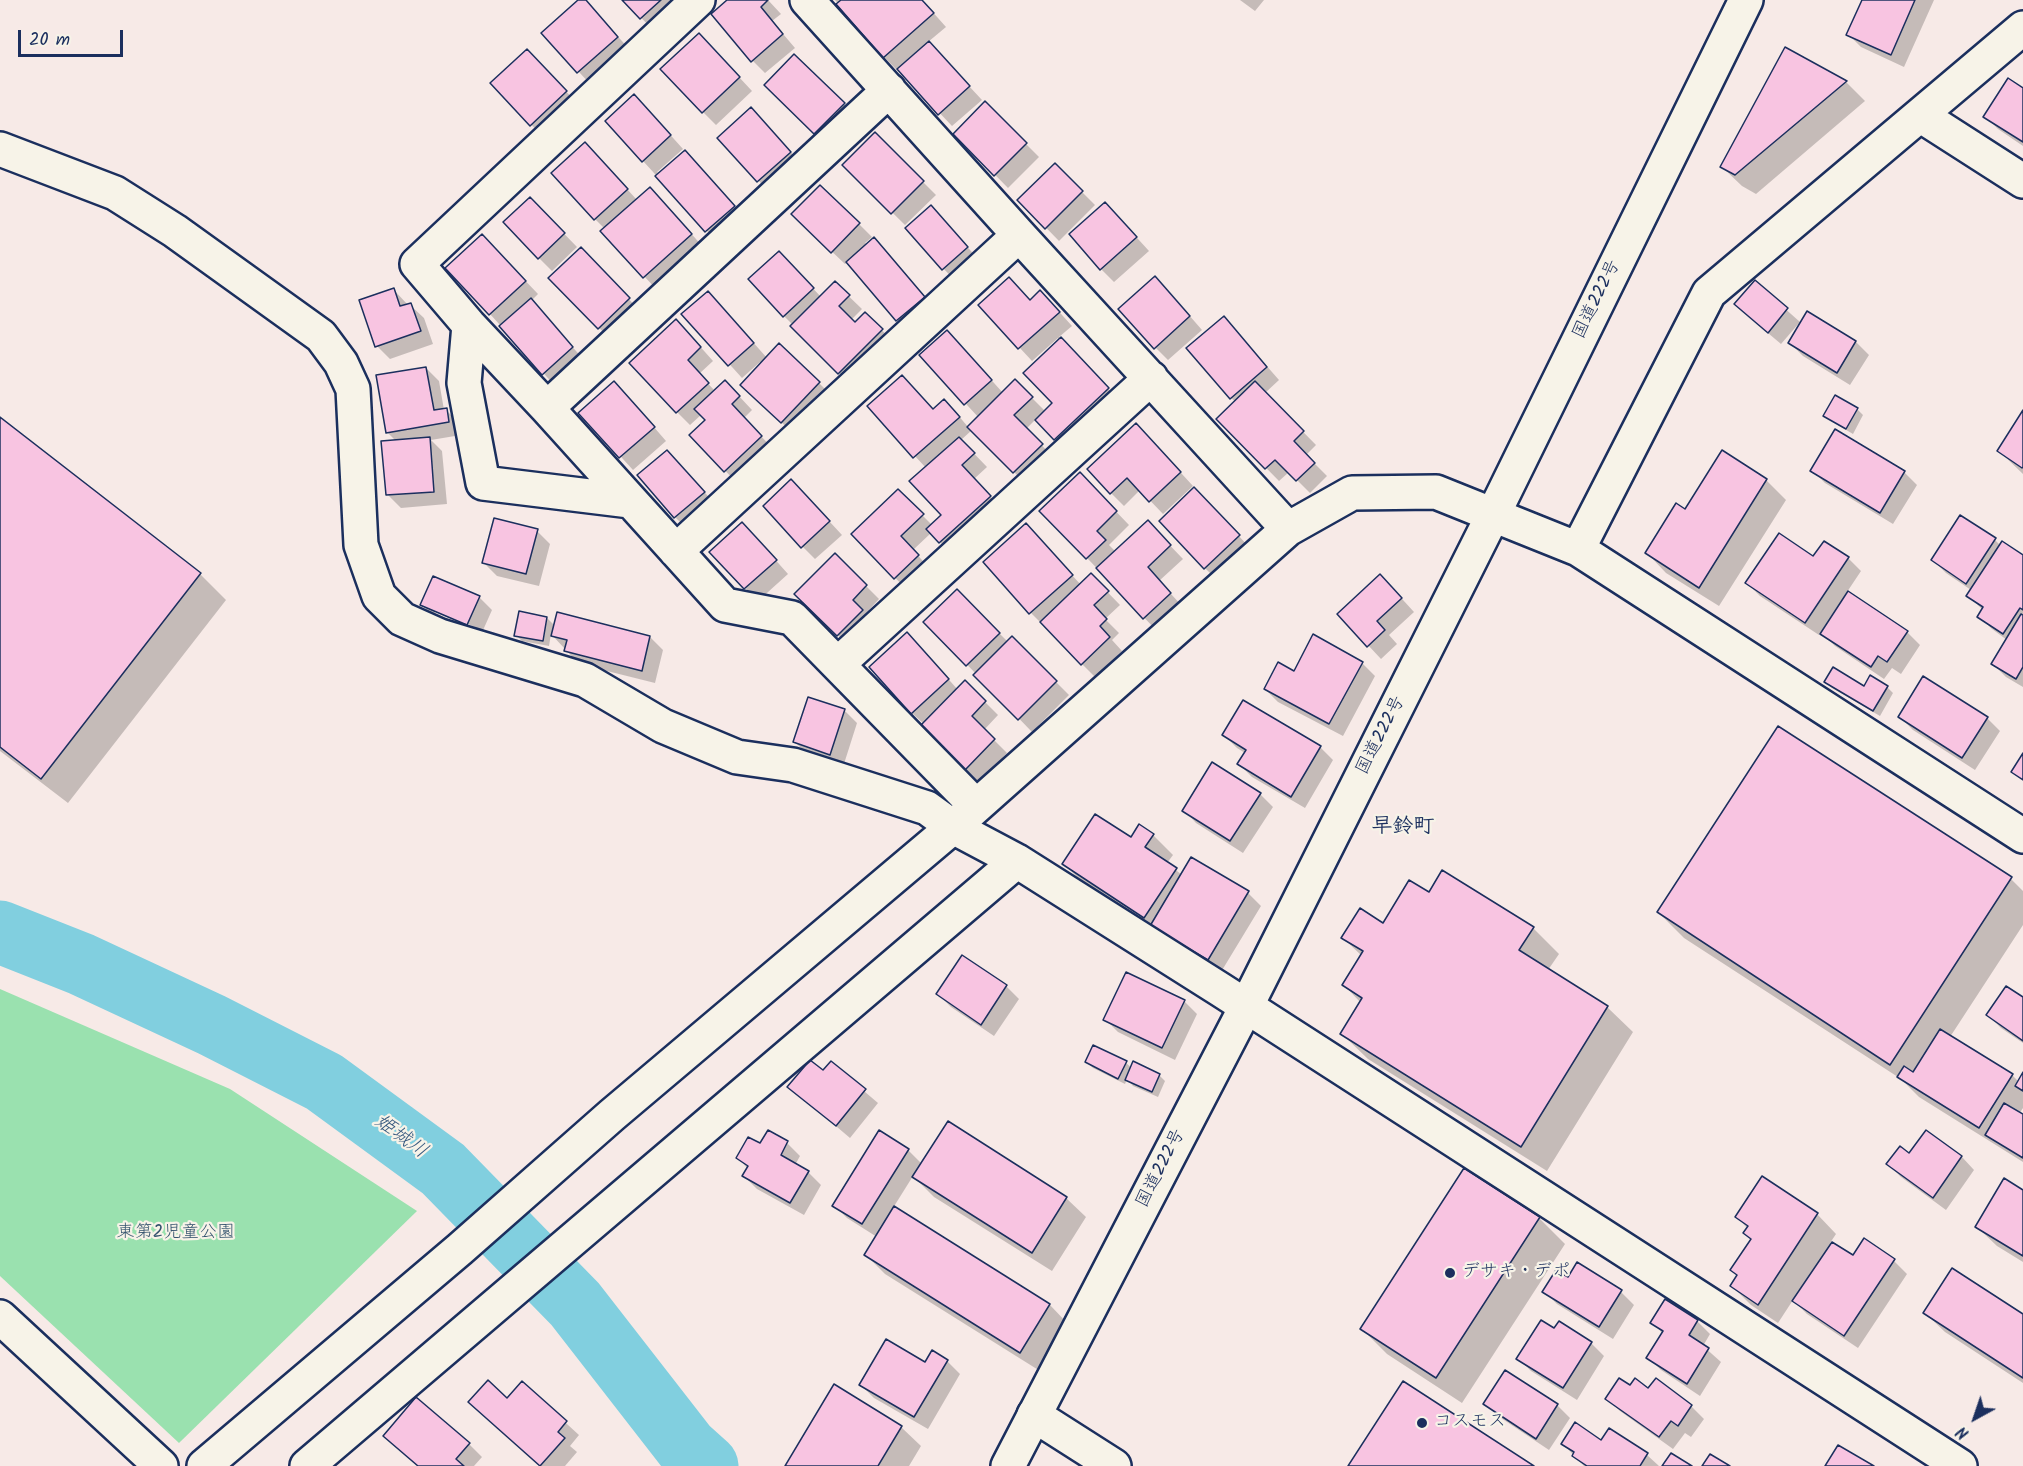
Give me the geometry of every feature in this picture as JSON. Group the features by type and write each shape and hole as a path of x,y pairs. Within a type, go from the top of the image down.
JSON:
{"main road":[{"path":"698,0 417,264 469,325 725,605 792,618 838,664 965,817 1017,861 1960,1466"},
{"path":"807,0 1019,236 1288,529"},
{"name":"国道222号","path":"1008,1466 1246,1007 1493,515 1746,0"},
{"path":"1578,549 1709,292 2023,28"},
{"path":"547,408 890,90"},
{"path":"1920,115 2023,181"},
{"path":"0,149 115,193 175,231 321,336 341,363 353,389 361,545 379,596 402,619 440,636 585,680 663,726 737,757 793,765 927,808 965,817"},
{"path":"676,551 1019,236"},
{"path":"469,325 464,383 483,483 630,501"},
{"path":"838,664 1151,378"},
{"path":"204,1466 460,1249 612,1115 965,817 1288,529 1352,493 1436,492 1578,549 2023,836"},
{"path":"306,1466 1017,861"},
{"path":"0,1317 161,1466"},
{"path":"1034,1415 1114,1466"}],"green space":[{"name":"東第2児童公園","path":"0,989 230,1089 417,1211 179,1443 0,1276"}],"building":[{"path":"578,0 586,0 618,37 577,73 541,33"},
{"path":"622,0 661,0 640,19"},
{"path":"727,0 768,0 761,7 783,34 751,62 711,14"},
{"path":"841,0 922,0 934,13 883,58 836,4"},
{"path":"1862,0 1915,0 1891,55 1846,35"},
{"path":"699,33 740,77 702,113 660,69"},
{"path":"929,41 970,86 938,115 897,69"},
{"path":"1785,47 1847,81 1735,175 1720,167"},
{"path":"527,49 567,91 530,126 490,83"},
{"path":"794,54 845,103 814,134 764,85"},
{"path":"2008,78 2023,88 2023,142 1983,117"},
{"path":"634,94 671,135 642,162 605,121"},
{"path":"985,101 1027,143 994,176 953,134"},
{"path":"751,107 791,152 757,182 717,138"},
{"path":"875,132 924,181 891,214 842,165"},
{"path":"585,142 628,189 594,220 551,173"},
{"path":"685,150 735,206 705,232 655,176"},
{"path":"1055,163 1083,191 1045,229 1017,200"},
{"path":"820,185 860,223 831,253 791,214"},
{"path":"650,187 692,234 643,278 600,231"},
{"path":"530,197 565,233 538,259 503,222"},
{"path":"1105,202 1137,237 1100,270 1069,234"},
{"path":"931,205 968,247 942,270 905,228"},
{"path":"482,234 526,281 489,315 445,268"},
{"path":"874,237 925,297 896,321 846,262"},
{"path":"581,247 630,298 598,329 548,278"},
{"path":"779,251 814,288 783,317 748,279"},
{"path":"1155,276 1190,316 1154,349 1118,309"},
{"path":"1009,277 1030,300 1040,290 1060,312 1018,349 978,305"},
{"path":"1755,280 1788,308 1768,333 1734,304"},
{"path":"835,281 850,295 839,306 855,322 865,312 883,329 838,374 790,326"},
{"path":"394,288 400,306 411,303 421,331 375,347 359,300"},
{"path":"708,291 754,343 728,366 681,314"},
{"path":"531,298 573,347 542,375 499,326"},
{"path":"1807,311 1856,341 1837,373 1788,343"},
{"path":"1224,316 1267,367 1230,399 1186,348"},
{"path":"676,319 701,347 688,360 709,383 676,413 629,363"},
{"path":"947,330 992,380 964,405 919,355"},
{"path":"1061,337 1109,388 1054,440 1035,420 1052,403 1023,373"},
{"path":"779,343 820,382 781,423 740,385"},
{"path":"426,367 434,410 447,408 449,422 386,433 376,375"},
{"path":"902,375 933,409 944,399 960,417 913,458 867,406"},
{"path":"1015,379 1033,397 1014,415 1043,444 1013,473 967,427"},
{"path":"725,380 740,396 732,404 762,436 724,472 689,435 705,420 694,409"},
{"path":"614,381 655,427 619,458 578,413"},
{"path":"1255,381 1304,431 1294,441 1315,463 1296,481 1275,460 1265,469 1216,419"},
{"path":"1835,395 1858,408 1846,429 1823,416"},
{"path":"2023,410 2023,467 2022,468 1997,451"},
{"path":"0,417 201,573 41,779 0,747"},
{"path":"1136,423 1181,472 1149,502 1127,478 1110,494 1087,469"},
{"path":"1835,429 1905,471 1880,513 1810,471"},
{"path":"430,437 434,492 386,495 381,441"},
{"path":"959,437 975,453 962,465 991,496 939,543 926,529 941,515 909,481"},
{"path":"667,450 705,492 674,518 637,475"},
{"path":"1722,450 1767,479 1699,588 1645,553 1676,503 1685,509"},
{"path":"1080,472 1117,511 1097,531 1106,540 1086,559 1039,511"},
{"path":"791,479 830,521 801,548 763,506"},
{"path":"1194,487 1240,535 1204,569 1159,521"},
{"path":"898,489 924,514 901,536 919,555 894,579 851,534"},
{"path":"1960,515 1996,538 1966,584 1931,560"},
{"path":"494,518 538,529 526,574 482,563"},
{"path":"1148,520 1171,545 1148,567 1171,593 1143,619 1096,568"},
{"path":"742,522 777,560 744,589 709,552"},
{"path":"1026,523 1073,575 1029,614 983,562"},
{"path":"1779,533 1813,556 1824,541 1849,557 1805,623 1745,583"},
{"path":"2002,541 2023,555 2023,610 2020,608 2003,634 1977,617 1983,607 1966,596"},
{"path":"835,553 867,585 853,600 863,610 837,636 794,594"},
{"path":"1091,573 1109,591 1094,605 1107,619 1100,626 1110,637 1081,665 1040,622"},
{"path":"1380,574 1402,598 1377,621 1385,630 1367,647 1337,614"},
{"path":"433,576 480,596 467,625 420,605"},
{"path":"957,589 1000,633 966,666 923,622"},
{"path":"1848,591 1908,631 1887,662 1878,656 1871,667 1820,634"},
{"path":"519,611 547,617 543,641 514,636"},
{"path":"557,612 650,636 642,671 564,651 567,640 551,636"},
{"path":"2021,614 2023,615 2023,667 2016,679 1991,664"},
{"path":"907,632 949,679 911,714 869,667"},
{"path":"1313,634 1363,662 1329,724 1264,689 1278,662 1294,671"},
{"path":"1012,636 1057,681 1018,720 973,675"},
{"path":"1833,667 1864,686 1870,675 1888,686 1873,711 1824,682"},
{"path":"1923,676 1988,717 1962,758 1898,717"},
{"path":"965,680 986,701 972,716 995,739 965,770 920,726"},
{"path":"808,697 845,709 830,755 793,742"},
{"path":"1243,700 1321,746 1291,797 1237,764 1246,750 1222,735"},
{"path":"1778,726 2012,877 1890,1065 1657,912"},
{"path":"2023,753 2023,780 2011,772"},
{"path":"1212,762 1261,793 1230,841 1182,811"},
{"path":"1095,814 1131,837 1139,824 1154,834 1145,847 1177,868 1144,918 1062,864"},
{"path":"1191,857 1249,891 1208,960 1150,926"},
{"path":"1442,870 1534,927 1519,950 1608,1006 1521,1147 1340,1034 1362,998 1342,985 1363,951 1341,938 1360,908 1383,923 1409,880 1429,892"},
{"path":"962,955 1007,985 981,1025 936,994"},
{"path":"1126,972 1185,1000 1162,1048 1103,1020"},
{"path":"2006,986 2023,997 2023,1041 1986,1015"},
{"path":"1940,1029 2013,1074 1979,1128 1897,1077 1904,1066 1913,1072"},
{"path":"1093,1045 1127,1061 1118,1079 1085,1062"},
{"path":"810,1060 823,1070 831,1061 866,1089 836,1126 787,1087"},
{"path":"1133,1061 1160,1074 1152,1092 1125,1080"},
{"path":"2023,1072 2023,1091 2015,1086"},
{"path":"2004,1103 2023,1114 2023,1158 1985,1135"},
{"path":"948,1121 1067,1197 1032,1253 912,1177"},
{"path":"768,1130 788,1141 781,1155 809,1171 790,1203 742,1176 748,1166 736,1158 748,1137 760,1143"},
{"path":"879,1130 909,1149 862,1224 832,1206"},
{"path":"1926,1130 1962,1156 1933,1198 1886,1164 1900,1146 1909,1153"},
{"name":"デサキ・デポ","path":"1464,1168 1540,1217 1436,1378 1360,1329"},
{"path":"1762,1176 1818,1213 1758,1305 1730,1286 1737,1275 1730,1270 1751,1239 1743,1233 1748,1226 1735,1217"},
{"path":"2004,1178 2023,1190 2023,1256 1975,1227"},
{"path":"894,1206 1050,1304 1020,1353 864,1255"},
{"path":"1864,1238 1895,1259 1844,1336 1792,1301 1832,1242 1853,1255"},
{"path":"1577,1262 1622,1290 1599,1327 1542,1292 1556,1270 1568,1277"},
{"path":"1952,1268 2023,1314 2023,1378 1923,1313"},
{"path":"1665,1299 1698,1320 1689,1335 1709,1348 1687,1384 1646,1358 1663,1331 1650,1323"},
{"path":"1541,1320 1554,1328 1559,1321 1592,1342 1563,1388 1516,1359"},
{"path":"886,1339 925,1362 932,1350 948,1360 914,1417 859,1385"},
{"path":"1505,1370 1558,1404 1536,1439 1483,1404"},
{"path":"1619,1378 1630,1385 1635,1378 1648,1388 1656,1378 1692,1405 1678,1426 1671,1421 1659,1437 1605,1399"},
{"path":"488,1380 507,1398 522,1381 567,1421 558,1432 565,1438 540,1466 468,1402"},
{"name":"コスモス","path":"1403,1381 1534,1466 1348,1466"},
{"path":"834,1384 902,1426 878,1466 785,1466"},
{"path":"416,1397 470,1443 456,1459 464,1466 418,1466 383,1436"},
{"path":"1575,1422 1601,1440 1609,1428 1648,1453 1640,1466 1587,1466 1572,1456 1574,1452 1561,1444"},
{"path":"1838,1445 1874,1466 1825,1466"},
{"path":"1671,1453 1692,1466 1662,1466"},
{"path":"1710,1454 1730,1466 1702,1466"}],"waterway":[{"name":"姫城川","path":"0,932 81,964 212,1025 324,1082 443,1169 575,1304 687,1448 707,1466"}],"place":[{"name":"デサキ・デポ","path":"1450,1273"},
{"name":"コスモス","path":"1422,1423"}],"district":[{"name":"早鈴町","path":"1403,828"}]}
